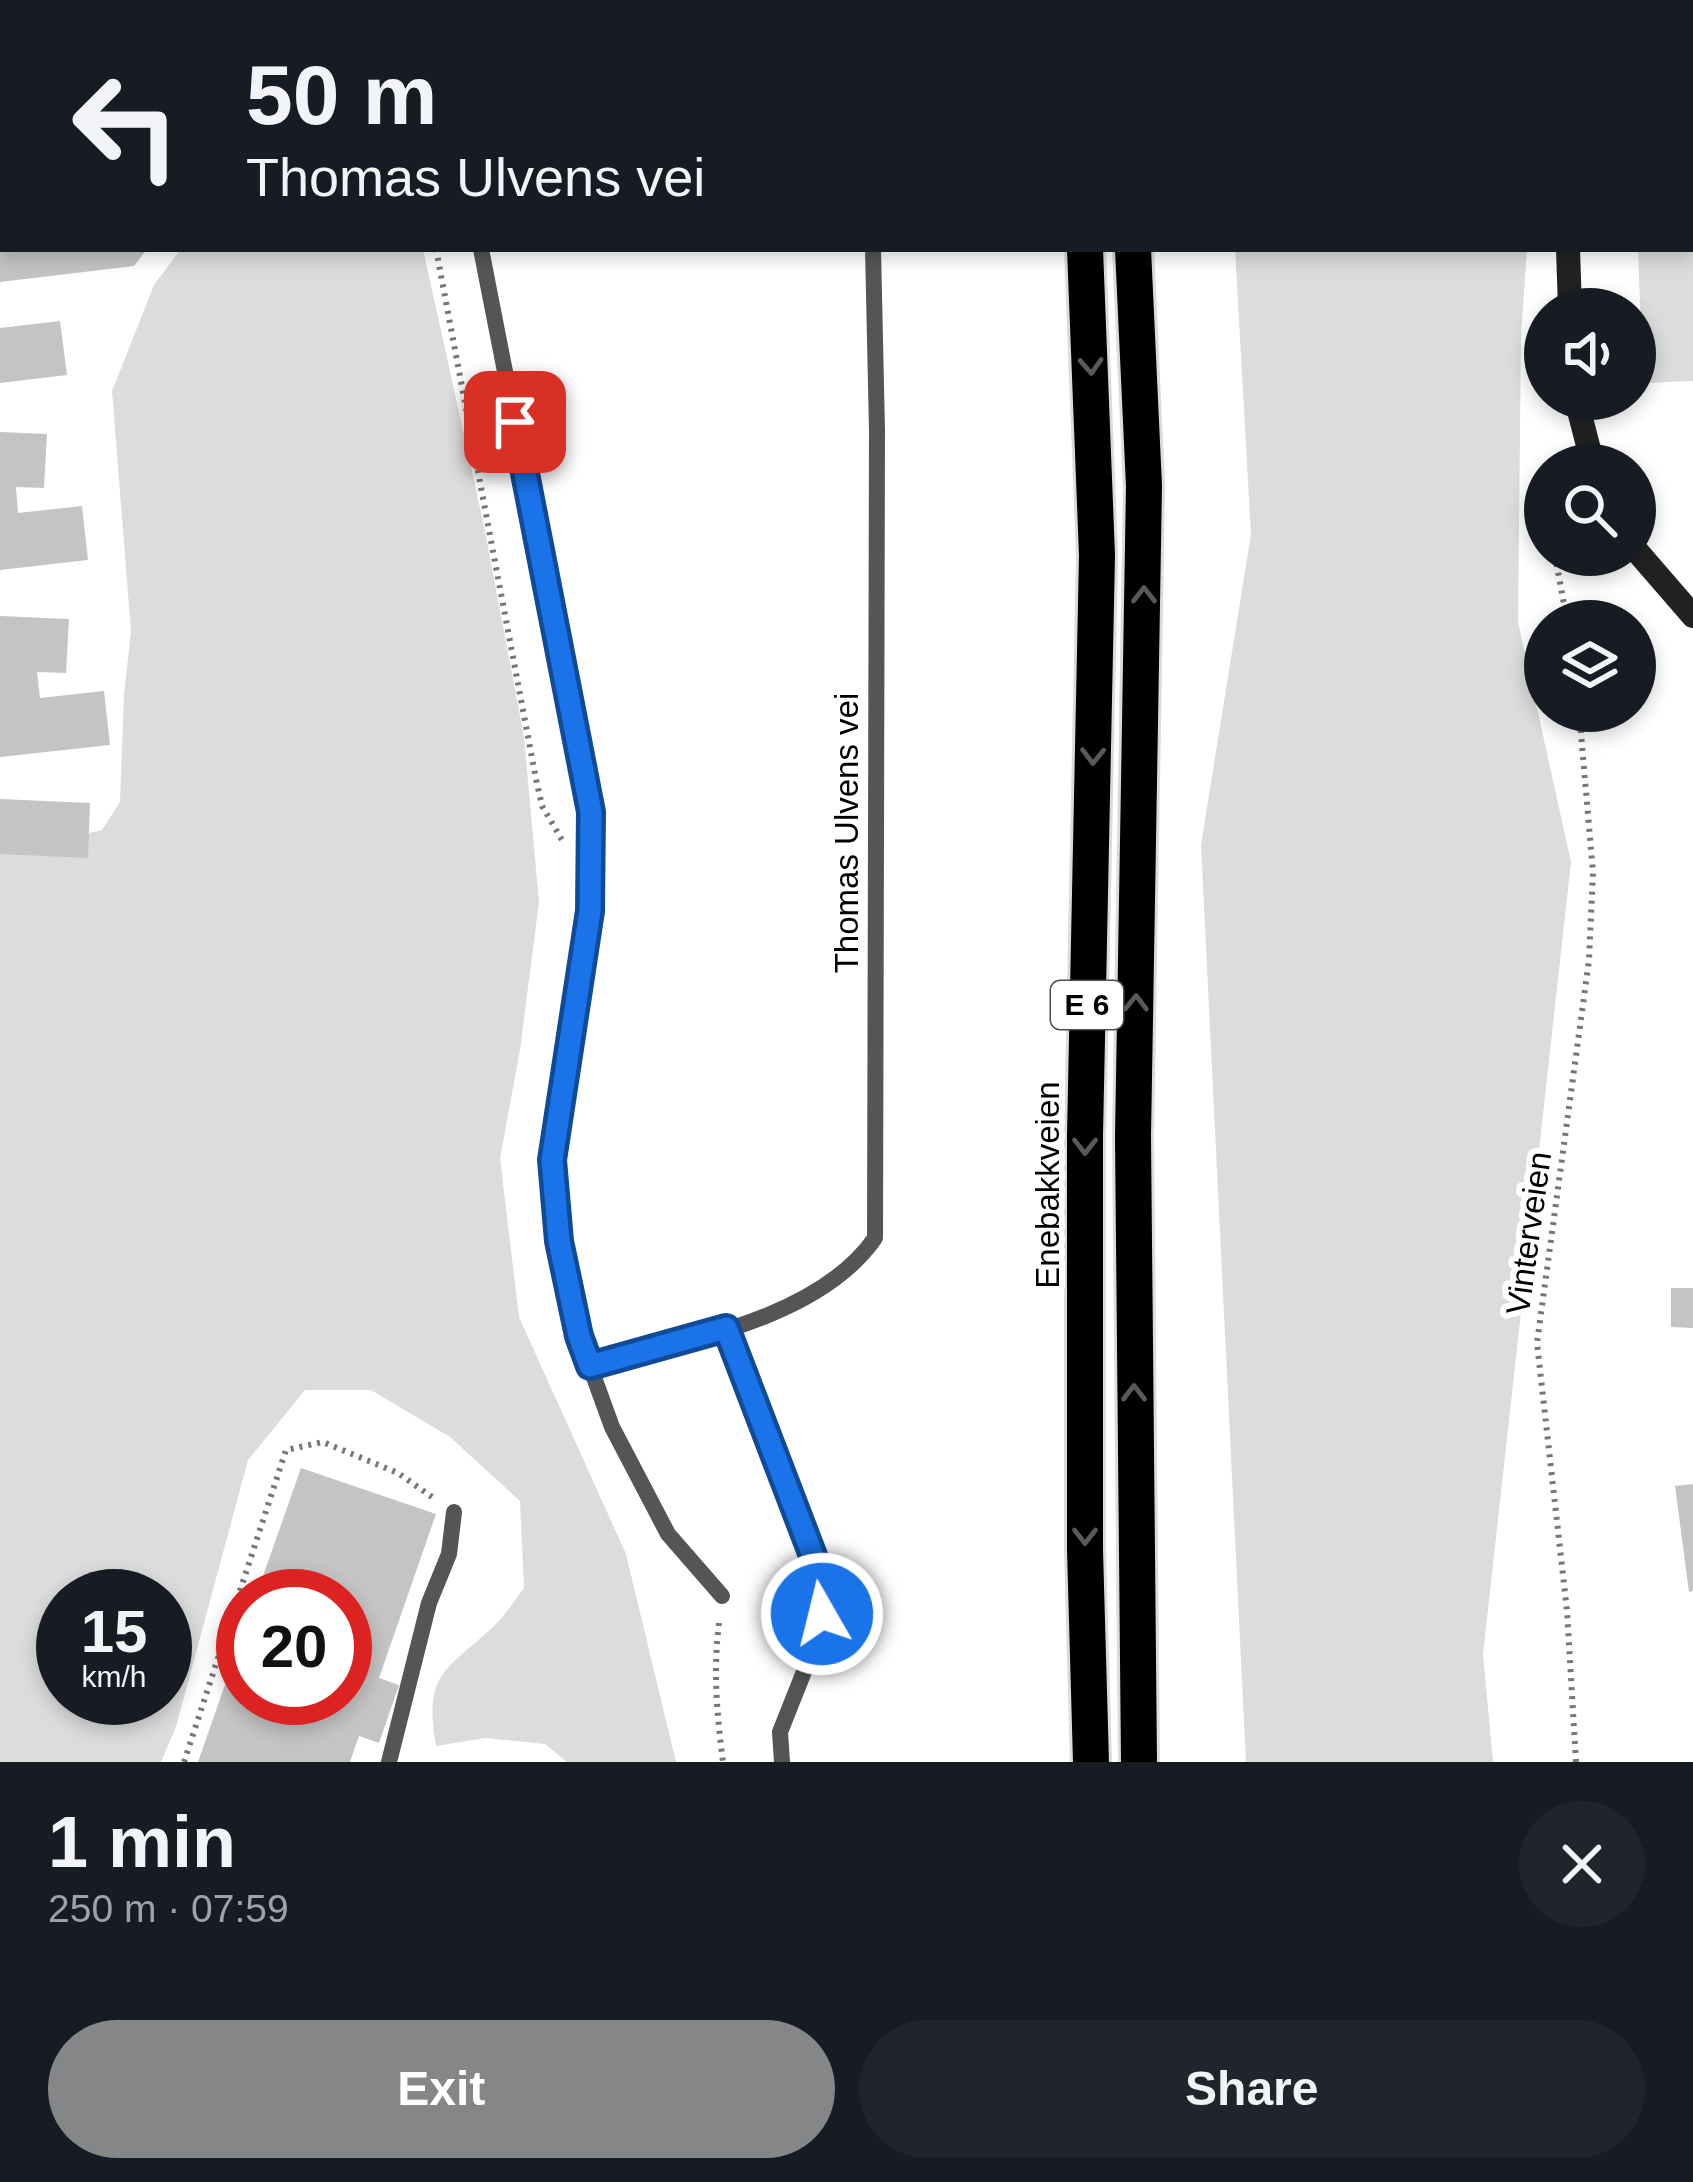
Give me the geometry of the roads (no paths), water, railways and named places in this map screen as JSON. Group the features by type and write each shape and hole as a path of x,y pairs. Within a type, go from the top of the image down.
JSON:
{"highway":[{"name":"Enebakkveien","path":"1084,252 1097,555 1085,1135 1085,1550 1091,1762"},
{"name":"E 6","path":"1133,252 1144,486 1133,1136 1139,1762"}],"street":[{"path":"1568,252 1569,288"},
{"path":"1656,573 1693,616"}],"lane":[{"path":"482,252 584,767 593,853 585,955 552,1160 559,1241 579,1336 612,1427 668,1534 722,1596"},
{"name":"Thomas Ulvens vei","path":"590,1366 795,1304 849,1271 875,1238 873,252"},
{"path":"726,1328 820,1574 822,1614 780,1732 782,1762"},
{"path":"389,1762 429,1603 449,1554 454,1512"}]}
